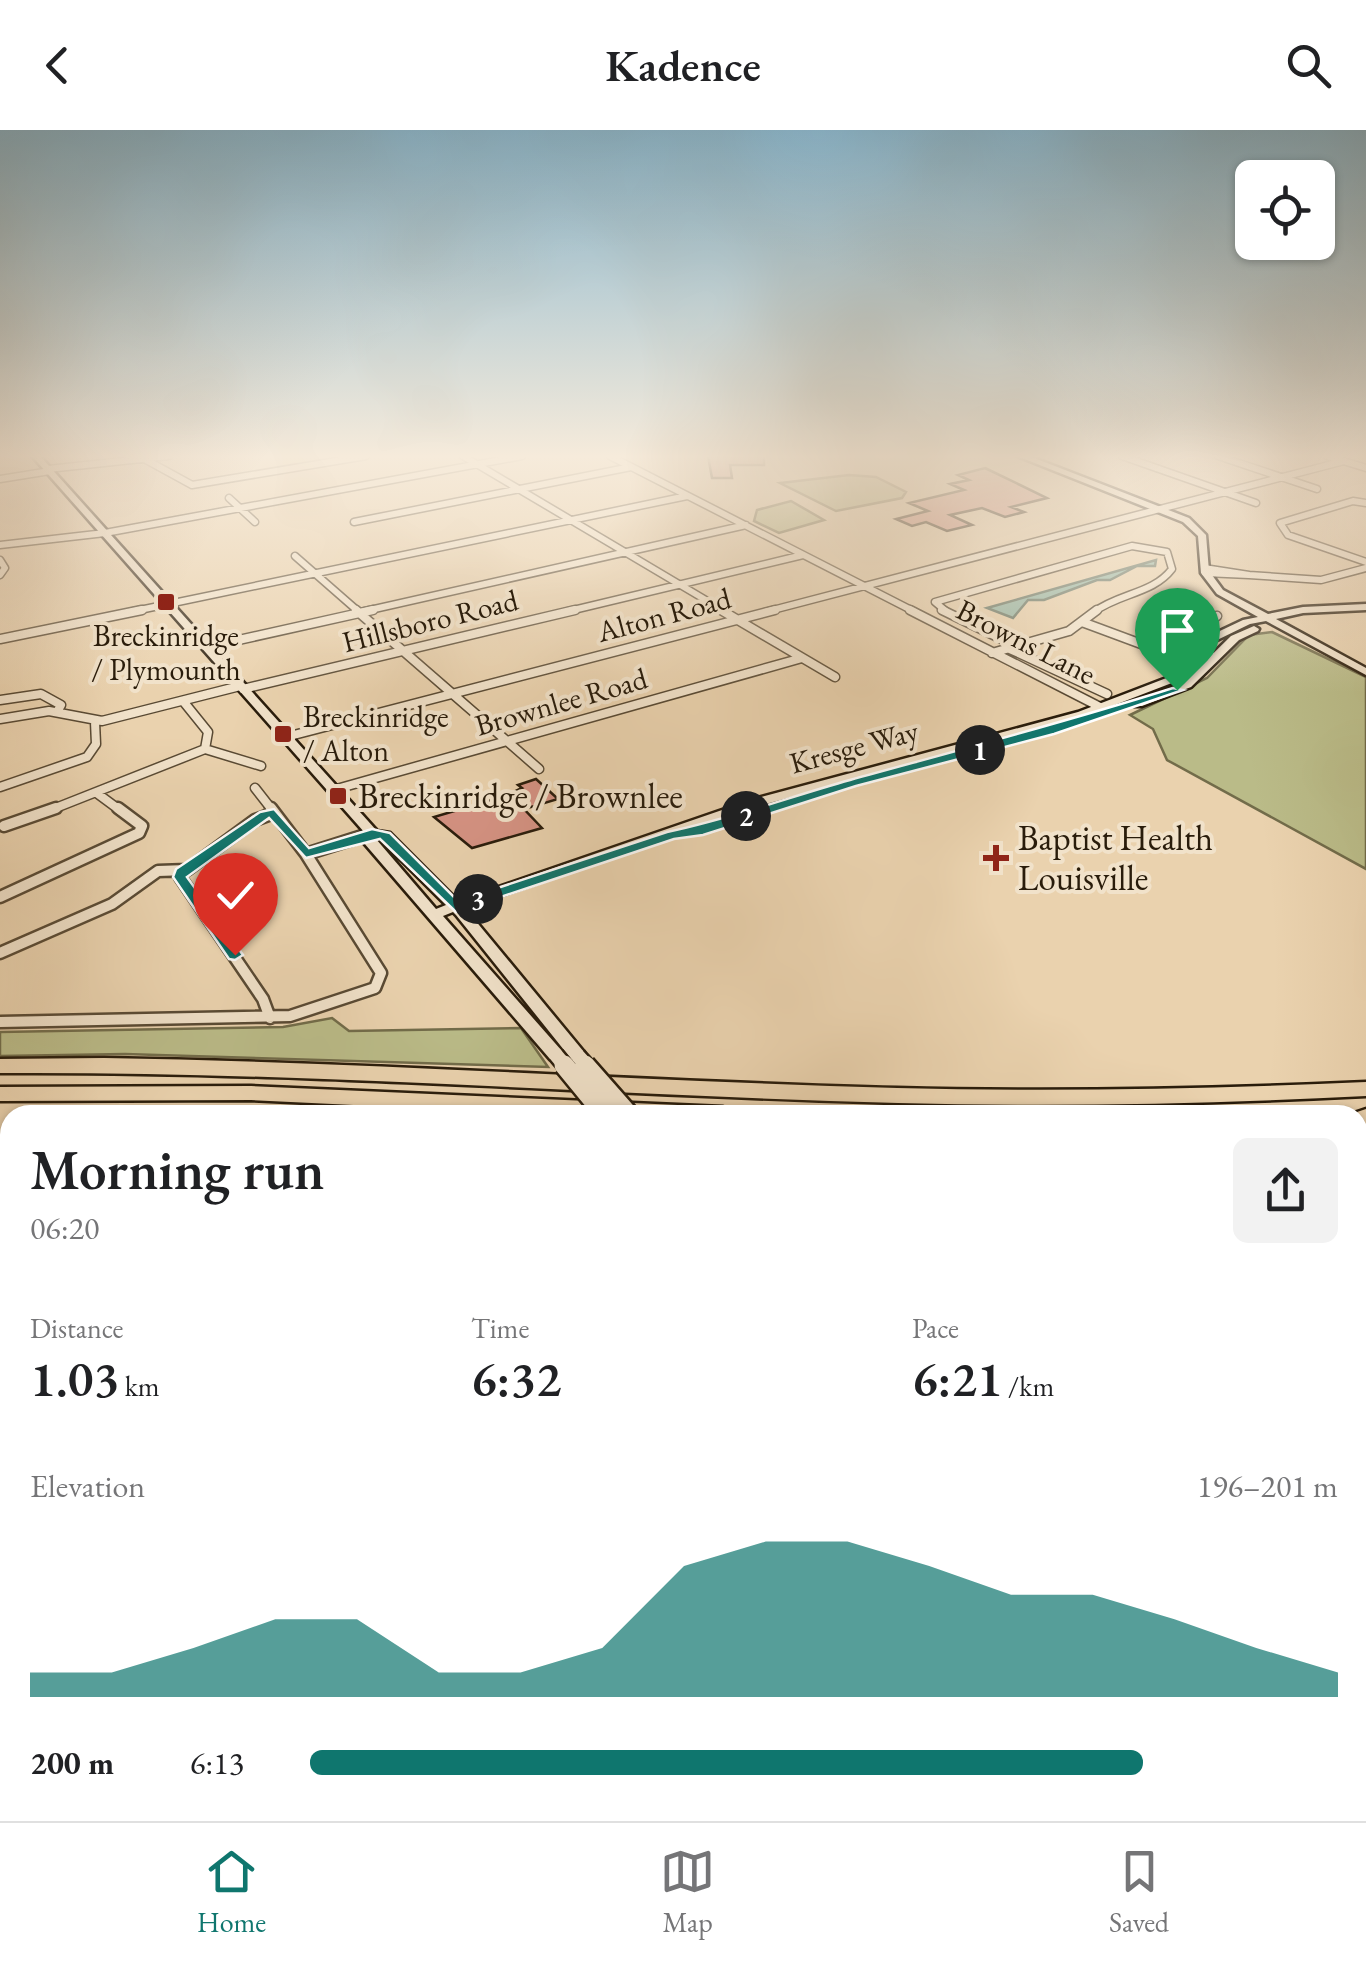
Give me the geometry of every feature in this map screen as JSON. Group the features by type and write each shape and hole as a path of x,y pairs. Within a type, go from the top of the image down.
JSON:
{"highway":[{"path":"0,1066 342,1071 832,1093 1044,1097 1366,1088"},
{"path":"0,1094 251,1093 508,1105"}],"street":[{"path":"0,546 90,535"},
{"path":"107,535 373,834"},
{"path":"0,639 501,535"},
{"path":"597,535 835,677"},
{"path":"207,647 705,535"},
{"name":"Browns Lane","path":"764,535 992,653 1103,701"},
{"name":"Alton Road","path":"286,737 1066,535"},
{"path":"1202,535 1205,571 1220,592 1366,672"},
{"path":"1288,535 1366,565"},
{"path":"992,653 1013,648 1066,632 1107,602 1167,578 1173,565 1167,552 1132,546 937,601 937,606 1013,648 1103,701"},
{"name":"Hillsboro Road","path":"0,719 57,712 95,722 802,554"},
{"path":"294,556 539,769"},
{"path":"0,560 5,568 0,576"},
{"path":"1205,571 1321,580 1366,565"},
{"path":"1269,620 1366,610"},
{"path":"1172,649 1203,622 1217,616"},
{"name":"Kresge Way","path":"435,914 824,782 1042,727 1103,701 1173,679 1218,634 1269,620"},
{"name":"Kresge Way","path":"672,834 698,832 1140,703 1188,685 1240,634 1269,620"},
{"path":"1082,622 1144,645 1214,657"},
{"name":"Brownlee Road","path":"333,790 802,658"},
{"path":"0,700 47,694 58,698 61,705 57,712"},
{"path":"183,701 208,732 205,749"},
{"path":"0,787 87,757 95,748 95,722"},
{"path":"4,826 98,794 205,749 260,766"},
{"path":"0,1022 270,1018 363,994 380,983 381,973 306,854 255,788"},
{"path":"0,897 140,833 142,826 98,794"},
{"path":"270,1018 264,999 180,877 260,816 274,813"},
{"path":"373,834 369,840 597,1105"},
{"path":"306,854 373,834 385,836 456,907 620,1105"},
{"path":"0,953 112,904 158,871 182,872"}],"green space":[{"path":"1272,632 1366,677 1366,869 1167,760 1153,729 1130,715 1207,678 1249,635"},
{"path":"332,1018 349,1031 521,1028 548,1067 125,1054 0,1056 0,1032 283,1027"}],"shaded area":[{"path":"1156,560 1155,566 1137,566 1110,580 1097,580 1044,600 1028,600 1013,618 987,608"}],"building":[{"path":"536,779 558,799 524,809 542,828 472,848 434,817 505,796 522,788 518,785"}],"place":[{"name":"Breckinridge / Plymounth","path":"166,602"},
{"name":"Breckinridge / Alton","path":"283,734"},
{"name":"Breckinridge / Brownlee","path":"338,796"},
{"name":"Baptist Health Louisville","path":"996,858"}],"route":[{"path":"235,955 180,877 265,814 274,813 306,854 372,833 385,836 456,907 672,834 698,832 852,784 1050,732 1177,690"}]}
